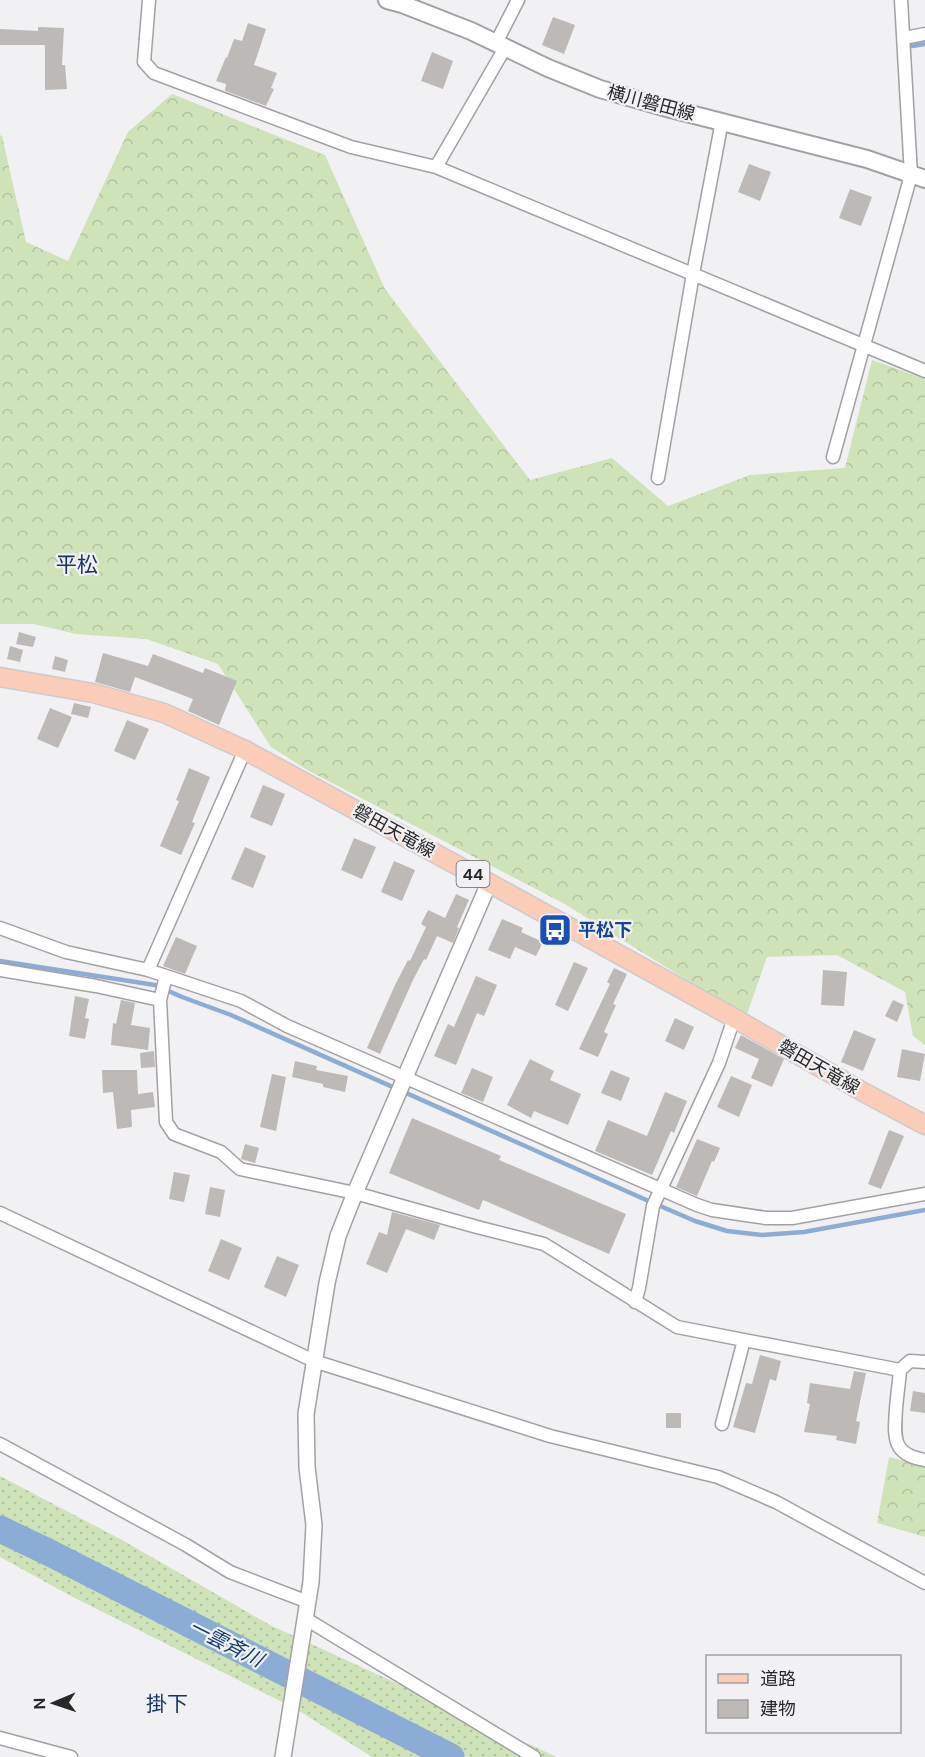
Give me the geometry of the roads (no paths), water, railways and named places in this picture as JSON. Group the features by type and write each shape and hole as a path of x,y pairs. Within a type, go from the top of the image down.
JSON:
{"main road":[{"name":"横川磐田線","path":"387,0 402,4 600,89 867,159 918,177"},
{"name":"磐田天竜線","path":"0,677 93,693 164,713 244,750 925,1125"}],"street":[{"path":"149,0 144,62 154,73 351,147 436,167 925,371"},
{"path":"436,167 500,45 519,0"},
{"path":"833,457 864,346 918,177 901,0"},
{"path":"904,38 925,34"},
{"path":"658,478 722,121"},
{"path":"148,970 244,750"},
{"path":"283,1757 311,1582 314,1525 307,1467 306,1414 327,1283 338,1236 489,883"},
{"path":"0,928 66,952 148,970 241,1001 403,1085 660,1191 712,1210 766,1218 792,1218 925,1194"},
{"path":"0,970 96,986 160,1000"},
{"path":"166,976 160,1000 166,1122 174,1134 221,1152 240,1169 355,1192 544,1244 677,1327 900,1370"},
{"path":"635,1302 653,1206 719,1063 734,1018"},
{"path":"0,1212 314,1361 550,1436 718,1477 776,1502 925,1583"},
{"path":"722,1424 744,1340"},
{"path":"925,1362 910,1361 900,1370 894,1435 900,1449 914,1458 925,1460"},
{"path":"0,1443 186,1545 230,1572 308,1602"},
{"path":"305,1625 534,1757"},
{"path":"0,1738 71,1757"}],"waterway":[{"path":"912,46 925,44"},
{"path":"0,961 155,985 231,1015 695,1221 727,1231 762,1235 804,1232 925,1210"},
{"name":"一雲斉川","path":"0,1529 451,1757"}],"place":[{"name":"平松下","path":"555,930"}],"district":[{"name":"平松","path":"77,565"},
{"name":"掛下","path":"167,1704"}]}
